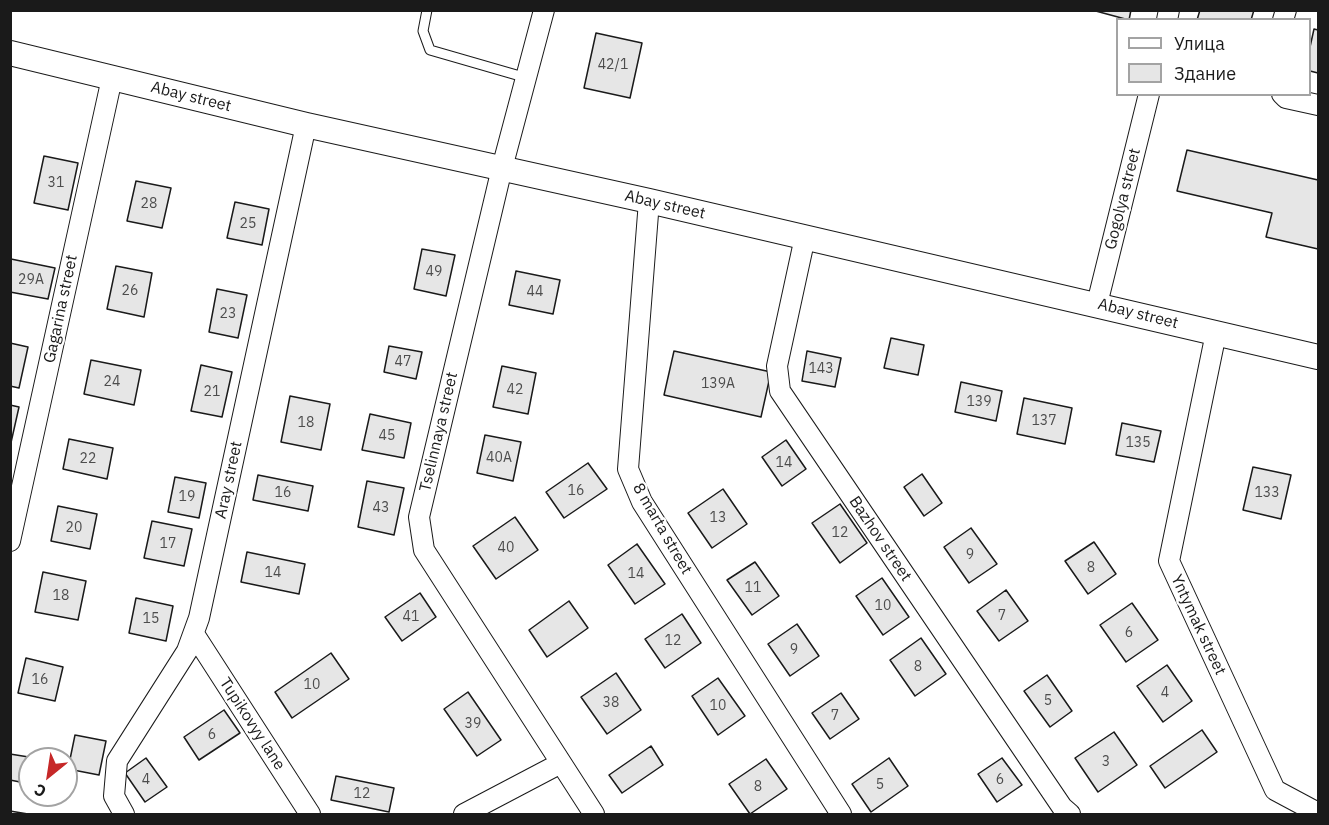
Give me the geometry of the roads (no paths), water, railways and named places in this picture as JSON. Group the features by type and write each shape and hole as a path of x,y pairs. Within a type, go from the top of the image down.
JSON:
{"street":[{"name":"Tselinnaya street","path":"544,10 528,78 502,168 419,517 424,550 594,814"},
{"name":"Abay street","path":"10,53 306,125 649,201 1318,357"},
{"name":"Gagarina street","path":"10,541 112,78"},
{"name":"Gogolya street","path":"1097,304 1149,96"},
{"path":"1284,96 1286,99 1318,105"},
{"name":"Aray street","path":"124,814 114,796 117,761 187,651 194,634 306,125"},
{"name":"8 marta street","path":"649,201 628,469 642,501 841,814"},
{"name":"Bazhov street","path":"805,237 777,366 780,391 1062,807 1070,814"},
{"name":"Yntymak street","path":"1216,333 1169,561 1275,790 1318,813"},
{"name":"Tupikovyy lane","path":"194,634 310,814"},
{"path":"464,814 561,763"}],"lane":[{"path":"426,10 423,31 430,50 528,78"}]}
